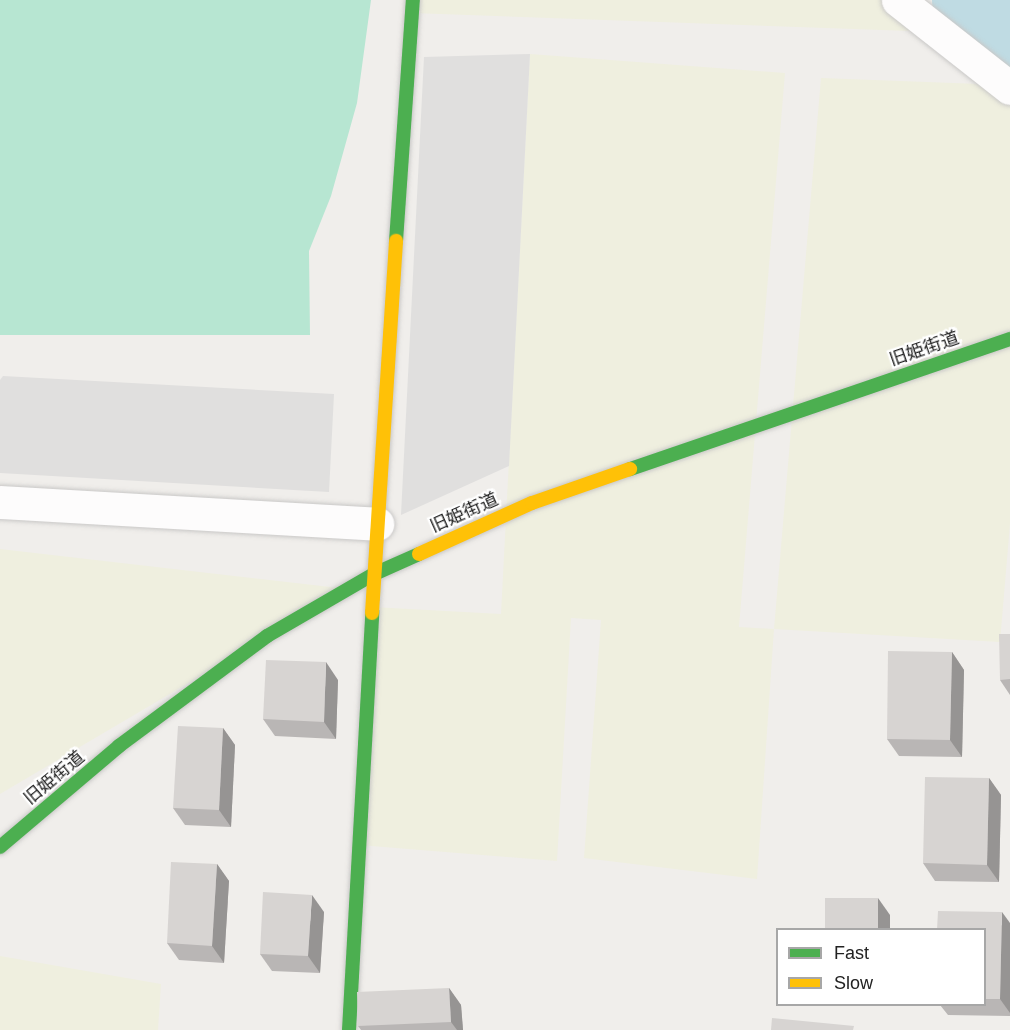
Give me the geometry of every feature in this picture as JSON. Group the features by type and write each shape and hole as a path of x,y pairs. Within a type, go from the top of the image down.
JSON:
{"street":[{"path":"349,1030 377,524 413,0"},
{"path":"898,0 1010,88"},
{"name":"旧姫街道","path":"0,847 119,746 267,636 374,574 532,503 1010,339"},
{"path":"0,502 377,524"}],"green space":[{"path":"0,0 371,0 357,103 331,196 309,251 310,335 0,335"},
{"path":"413,0 896,0 938,32 412,13"},
{"path":"530,54 785,73 739,627 774,629 757,879 584,858 601,620 571,618 557,861 359,845 372,607 501,614"},
{"path":"821,78 1006,85 1010,89 1010,524 1000,642 774,629"},
{"path":"0,549 348,589 0,794"},
{"path":"0,956 161,984 158,1030 0,1030"}],"shaded area":[{"path":"530,54 509,466 401,515 424,57"},
{"path":"3,376 334,394 329,492 0,473 0,380"}],"building":[{"path":"999,634 1010,634 1010,679 1000,680"},
{"path":"888,651 952,652 950,740 887,739"},
{"path":"266,660 326,662 324,722 263,719"},
{"path":"178,726 223,728 219,810 173,808"},
{"path":"925,777 989,778 987,865 923,863"},
{"path":"171,862 217,864 212,946 167,943"},
{"path":"263,892 312,895 308,956 260,954"},
{"path":"825,898 878,898 878,928 825,928"},
{"path":"938,911 1002,912 1000,999 986,999 986,928 937,928"},
{"path":"449,988 451,1022 358,1026 357,992"},
{"path":"772,1018 854,1026 853,1030 771,1030"}],"waterway":[{"path":"971,0 1010,31"}],"traffic: fast":[{"path":"396,241 413,0"},
{"path":"630,469 1010,339"},
{"path":"0,847 119,746 267,636 374,574 419,554"},
{"path":"349,1030 372,613"}],"traffic: slow":[{"path":"372,613 396,241"},
{"path":"419,554 532,503 630,469"}]}
